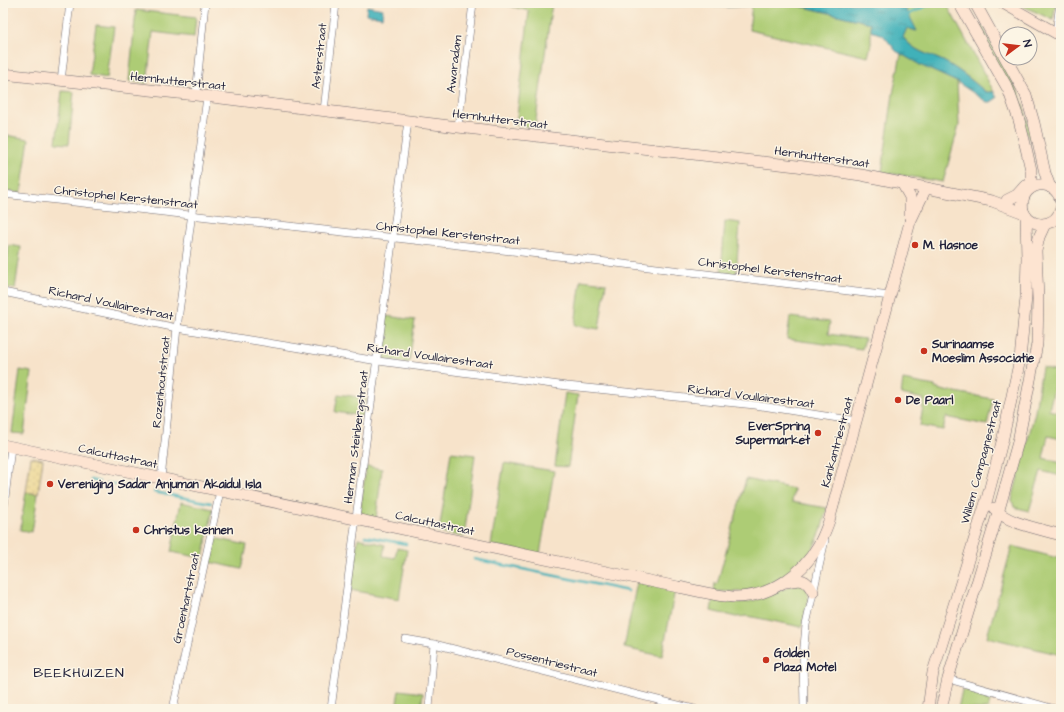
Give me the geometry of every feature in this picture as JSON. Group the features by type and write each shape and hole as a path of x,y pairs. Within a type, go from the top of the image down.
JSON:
{"street":[{"path":"61,81 70,3"},
{"name":"Rozenhoutstraat","path":"161,478 191,215 201,96 204,3"},
{"name":"Asterstraat","path":"324,111 336,3"},
{"name":"Awaradam","path":"458,127 473,3"},
{"path":"958,3 1008,89 1019,120 1031,170 1031,188"},
{"path":"975,3 1026,95 1045,173 1050,187"},
{"path":"1003,3 1058,34 1060,3"},
{"name":"Hernhutterstraat","path":"3,74 797,166 861,175 992,201 1025,215 1036,223 1052,223"},
{"name":"Herman Steinbergstraat","path":"331,709 394,239 408,121"},
{"path":"1007,200 1013,198 1022,191 1031,170"},
{"path":"902,183 910,197 910,222"},
{"path":"1024,197 1031,188 1040,185 1050,187 1057,192 1061,201"},
{"name":"Kankantriestraat","path":"804,709 803,657 806,625 829,521 910,222 926,188"},
{"name":"Christophel Kerstenstraat","path":"3,194 590,260 890,296"},
{"name":"Hernhutterstraat","path":"992,201 1024,197"},
{"name":"Willem Campagnestraat","path":"928,709 932,672 986,500 1002,442 1020,359 1026,296 1027,258 1025,215 1022,207 1024,197"},
{"path":"942,709 948,679 1018,442 1037,344 1038,299 1036,252 1039,237 1057,217 1061,208"},
{"name":"Richard Voullairestraat","path":"3,292 178,328 378,361 574,387 755,405 856,422"},
{"path":"3,515 7,446"},
{"name":"Calcuttastraat","path":"7,446 635,578 735,597 752,595 766,591 793,577 806,564 819,546 829,521"},
{"name":"Groenhartstraat","path":"173,709 220,491"},
{"path":"986,500 998,513 1011,520 1061,534"},
{"path":"784,582 801,579 808,582 813,592"},
{"name":"Possentriestraat","path":"405,639 434,644 684,708 694,709"},
{"path":"429,709 434,644"},
{"path":"948,679 1055,709"}],"green space":[{"path":"498,3 552,3 535,127 516,125 529,11"},
{"path":"788,3 871,23 871,45 868,57 749,30 752,5"},
{"path":"883,3 946,3 994,92 986,92 955,68 943,61 921,52 907,42 903,37 907,28 916,31 906,9"},
{"path":"1016,3 1056,3 1053,20"},
{"path":"136,10 196,17 194,37 153,32 147,83 129,81"},
{"path":"96,25 114,27 107,78 89,75"},
{"path":"982,26 998,55 998,66 1004,66 1019,94 1032,134 1030,139 1029,139 979,27"},
{"path":"901,54 922,66 957,82 959,125 943,182 882,172 893,94"},
{"path":"62,91 74,92 69,144 56,143"},
{"path":"5,135 29,139 21,193 3,191 3,150"},
{"path":"725,221 740,223 736,275 721,273"},
{"path":"9,245 21,247 15,289 4,287"},
{"path":"581,280 606,283 599,329 575,325"},
{"path":"386,316 415,320 409,363 383,359 381,344"},
{"path":"790,317 830,322 828,334 865,339 862,349 787,339"},
{"path":"1042,367 1061,372 1061,389 1054,388 1049,410 1061,413 1061,439 1048,436 1043,458 1061,463 1061,476 1041,471 1029,511 1014,507 1012,500 1035,412"},
{"path":"20,370 32,372 24,434 12,433"},
{"path":"903,380 935,386 935,388 949,392 993,399 987,425 946,417 943,430 920,426 924,399 901,394"},
{"path":"565,393 578,395 568,467 555,466"},
{"path":"338,394 366,398 363,416 335,412"},
{"path":"451,452 475,455 464,537 439,532"},
{"path":"504,463 554,471 540,554 491,545"},
{"path":"366,466 382,469 376,519 361,516 360,513"},
{"path":"746,479 794,489 792,502 827,508 821,531 812,551 783,579 750,591 714,591 715,583 717,584"},
{"path":"26,492 38,494 32,532 20,530"},
{"path":"181,502 213,509 203,558 171,552"},
{"path":"214,538 247,545 242,569 209,562"},
{"path":"358,538 385,545 383,556 395,558 397,548 407,550 399,599 350,590"},
{"path":"1012,546 1061,559 1061,655 987,637"},
{"path":"637,582 675,590 662,656 624,648"},
{"path":"801,584 808,590 808,601 802,627 748,616 736,617 711,611 713,599 743,603"},
{"path":"399,690 423,693 421,709 396,709"},
{"path":"962,690 991,698 988,709 958,709"}],"sand":[{"path":"31,457 43,459 38,494 26,492"}],"water":[{"path":"693,3 778,3 714,7"},
{"path":"788,3 883,3 906,9 917,31 907,28 903,37 907,42 916,49 943,61 965,75 986,92 994,92 997,98 991,102 987,102 957,82 922,66 896,51 883,35 871,31 871,23"},
{"path":"367,6 383,9 382,17 366,14"}],"waterway":[{"path":"909,14 933,3"},
{"path":"91,480 99,482"},
{"path":"107,483 144,489"},
{"path":"154,492 211,503"},
{"path":"365,536 406,544"},
{"path":"474,559 628,591"}],"place":[{"name":"M. Hasnoe","path":"915,245"},
{"name":"Surinaamse Moeslim Associatie","path":"924,351"},
{"name":"De Paarl","path":"898,400"},
{"name":"EverSpring Supermarket","path":"818,433"},
{"name":"Vereniging Sadar Anjuman Akaidul Isla","path":"50,484"},
{"name":"Christus kennen","path":"136,530"},
{"name":"Golden Plaza Motel","path":"766,660"}],"district":[{"name":"BEEKHUIZEN","path":"79,672"}]}
